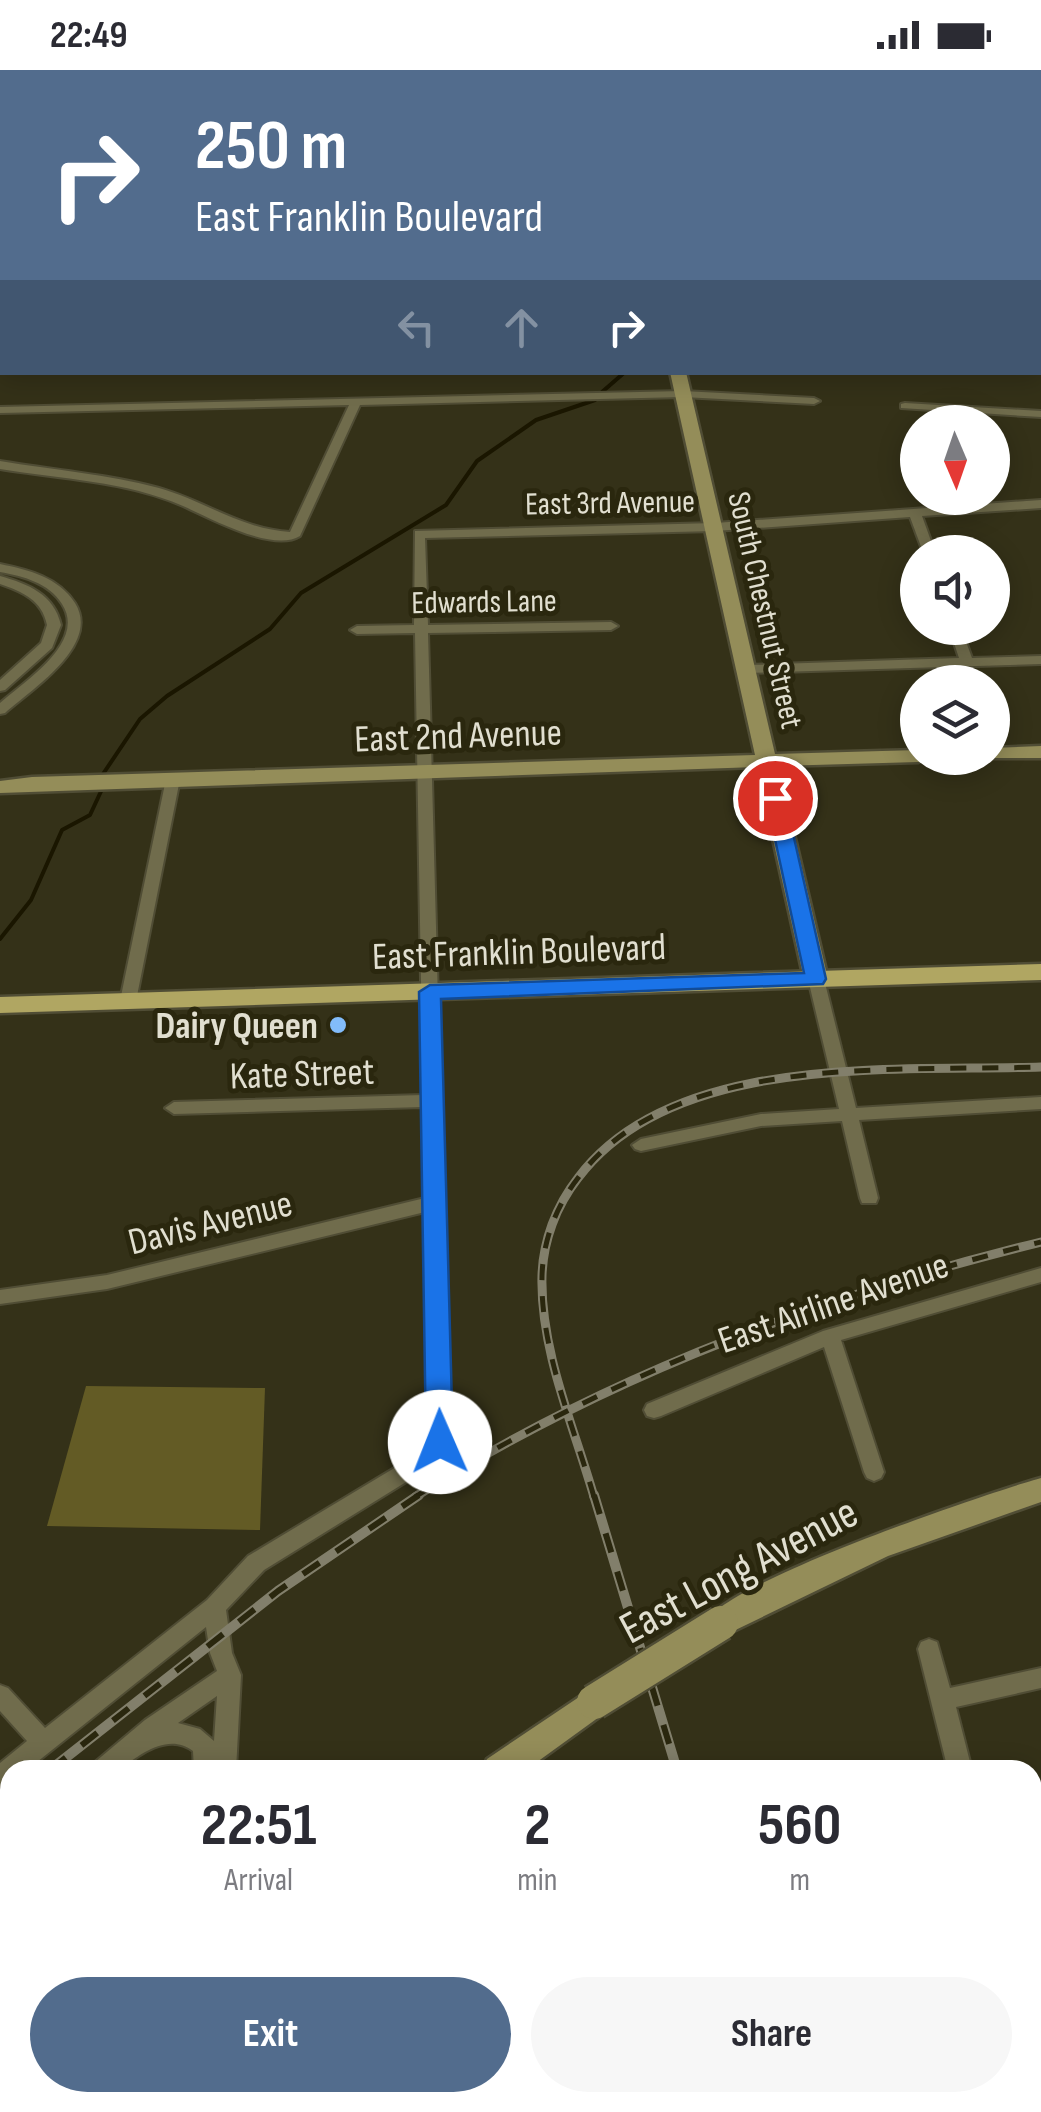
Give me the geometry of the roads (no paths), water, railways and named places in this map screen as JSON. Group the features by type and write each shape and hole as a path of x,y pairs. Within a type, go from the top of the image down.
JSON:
{"main road":[{"name":"East Franklin Boulevard","path":"0,1005 1041,972"}],"street":[{"name":"South Chestnut Street","path":"679,375 816,979"},
{"path":"0,410 683,394 814,401"},
{"path":"0,465 145,489 251,533 294,536 356,402"},
{"path":"1010,412 1041,414"},
{"name":"East 3rd Avenue","path":"1010,505 1041,504"},
{"name":"East 3rd Avenue","path":"420,629 419,534 714,527 900,511"},
{"path":"0,568 32,575 50,584 70,603 76,622 66,649 0,710"},
{"path":"0,580 37,596 50,610 54,626 47,645 0,687"},
{"name":"Edwards Lane","path":"358,630 612,626"},
{"path":"22,1760 216,1607 256,1563 432,1455 440,1442 420,629"},
{"path":"961,645 968,663"},
{"path":"748,669 1041,660"},
{"path":"1010,753 1041,752"},
{"name":"East 2nd Avenue","path":"0,787 32,782 900,757"},
{"path":"128,1001 173,778"},
{"path":"816,979 869,1198"},
{"name":"Kate Street","path":"174,1108 433,1101"},
{"path":"642,1145 760,1120 1041,1103"},
{"name":"Davis Avenue","path":"0,1297 108,1282 434,1204"},
{"name":"East Airline Avenue","path":"654,1410 830,1336 1041,1275"},
{"path":"830,1336 874,1472"},
{"name":"East Long Avenue","path":"513,1760 594,1702 721,1622 902,1536 1041,1490"},
{"path":"216,1607 221,1654 230,1676 225,1760"},
{"path":"929,1649 957,1760"},
{"path":"116,1760 230,1676"},
{"path":"942,1700 1041,1678"},
{"path":"0,1695 44,1743"},
{"path":"134,1744 173,1731 193,1735 205,1746 206,1760"}],"waterway":[{"path":"602,392 622,375"},
{"path":"103,774 140,719 167,696 270,629 301,593 446,505 477,461 536,420 595,400"},
{"path":"0,939 31,900 62,830 90,815 103,787"}],"railway":[{"path":"567,1411 546,1332 543,1263 552,1224 563,1200 578,1178 619,1137 670,1108 729,1088 791,1077 857,1071 1041,1067"},
{"path":"567,1411 639,1377 797,1314 877,1287 1041,1242"},
{"path":"415,1497 567,1411"},
{"path":"567,1411 594,1497"},
{"path":"63,1760 278,1591 419,1495"},
{"path":"594,1495 674,1760"}],"place":[{"name":"Dairy Queen","path":"338,1025"}]}
